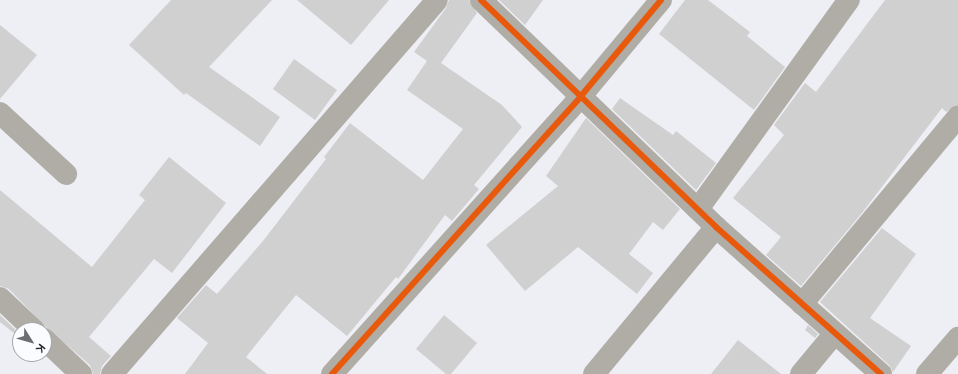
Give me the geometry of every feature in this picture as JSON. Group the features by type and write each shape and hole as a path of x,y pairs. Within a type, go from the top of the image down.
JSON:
{"street":[{"path":"112,374 437,0"},
{"path":"481,0 716,227 881,374"},
{"path":"332,374 581,96 661,0"},
{"path":"698,209 849,0"},
{"path":"0,113 66,174"},
{"path":"802,304 958,117"},
{"path":"594,374 716,227"},
{"path":"0,298 26,322"},
{"path":"801,374 835,333"},
{"path":"927,374 958,338"},
{"path":"52,346 82,374"}],"building":[{"path":"171,0 272,0 209,67 280,117 260,146 186,93 184,95 129,45"},
{"path":"297,0 389,0 351,45"},
{"path":"449,0 469,0 477,13 441,63 502,105 522,127 474,185 479,189 452,221 445,215 398,279 396,277 347,336 296,295 246,357 267,374 185,374 208,343 177,318 206,285 217,294 263,241 326,159 324,157 350,123 423,180 463,129 407,90 427,61 414,52 446,8"},
{"path":"499,0 543,0 525,25"},
{"path":"685,0 708,0 750,32 747,36 785,67 754,110 659,34"},
{"path":"885,0 958,0 958,105 946,112 942,108 862,213 801,286 766,255 781,237 733,198 784,135 774,125 805,83 816,92"},
{"path":"0,25 37,55 0,99"},
{"path":"294,59 337,90 315,120 273,89"},
{"path":"620,98 673,135 676,131 716,163 696,190 612,109"},
{"path":"586,118 680,209 663,230 653,222 629,254 653,273 637,294 578,247 525,291 486,245 558,186 546,176"},
{"path":"169,157 226,203 172,273 154,259 89,337 111,356 102,366 100,374 93,374 90,365 52,332 52,322 41,322 9,289 0,286 0,190 92,267 145,200 139,195"},
{"path":"882,228 916,254 870,318 911,346 893,372 889,365 820,302"},
{"path":"0,315 12,326 12,332 0,322"},
{"path":"444,315 477,343 451,374 446,374 416,349"},
{"path":"808,325 818,334 815,338 805,330"},
{"path":"738,340 781,374 711,374"}],"cycle path":[{"path":"481,0 716,227 881,374"},
{"path":"332,374 581,96 661,0"}]}
